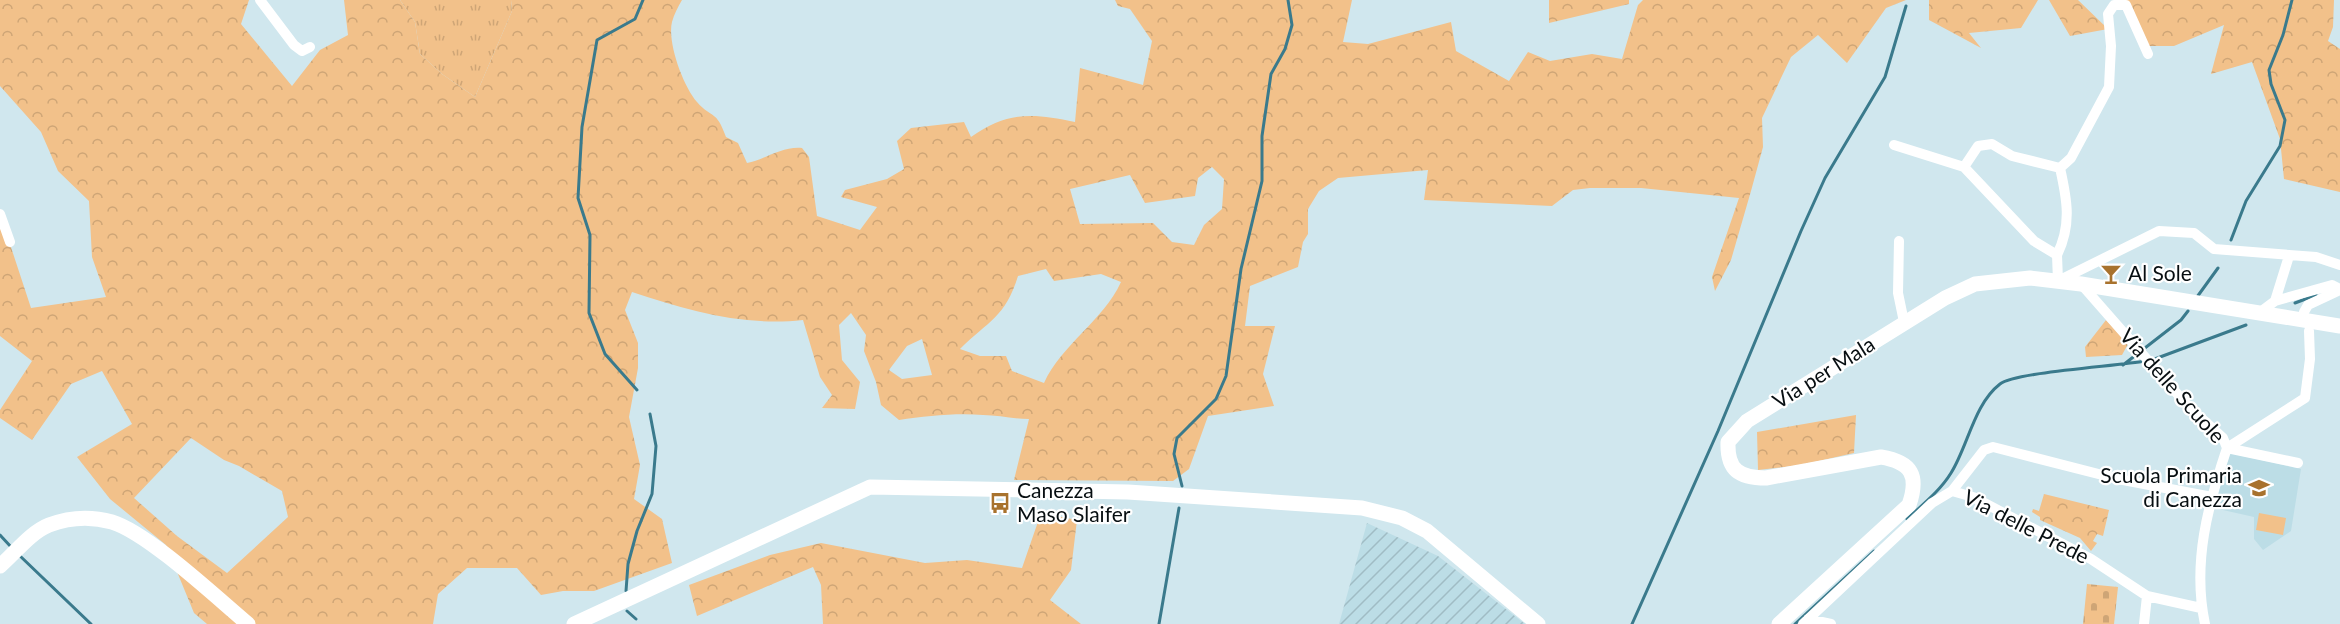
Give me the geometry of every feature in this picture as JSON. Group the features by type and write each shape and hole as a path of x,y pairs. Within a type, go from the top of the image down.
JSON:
{"main road":[{"name":"Via per Mala","path":"1779,624 1909,505 1915,488 1912,475 1906,467 1895,460 1881,457 1766,478 1749,478 1739,473 1731,464 1728,442 1747,421 1945,298 1975,284 2030,278 2081,284 2340,326"},
{"path":"574,624 870,487 1128,492 1362,508 1402,518 1426,531 1538,624"},
{"path":"0,566 41,529 72,518 93,518 114,523 133,532 248,624"}],"street":[{"path":"260,0 294,45 302,51 310,47"},
{"path":"2060,168 2071,158 2109,87 2111,46 2108,14 2114,5 2120,3 2126,5 2131,12 2148,54"},
{"path":"1964,167 1978,146 1992,144 2012,156 2060,168"},
{"path":"1894,145 1964,167 2034,241 2057,255"},
{"path":"2060,168 2068,205 2062,244 2057,255 2058,281 2158,231 2194,233 2214,249 2316,257 2340,265"},
{"path":"0,214 10,242"},
{"path":"1899,241 1898,292 1904,322"},
{"path":"2276,302 2289,256"},
{"name":"Via delle Scuole","path":"2081,284 2188,406 2223,438 2227,447 2200,544 2201,608 2205,624"},
{"path":"2259,313 2276,302 2332,285 2340,290"},
{"path":"2304,312 2308,305 2340,290"},
{"path":"2227,447 2305,398 2310,359 2309,331"},
{"path":"1952,491 1984,450 1993,447 2118,479 2212,496"},
{"path":"2227,447 2298,463"},
{"name":"Via delle Prede","path":"1805,621 1932,503 1952,491 1973,497 2091,559 2147,596"},
{"path":"2144,624 2147,596 2201,608"},
{"path":"1805,621 1831,624"}],"shaded area":[{"name":"Scuola Primaria di Canezza","path":"2229,453 2301,469 2291,531 2263,550 2254,539 2254,517 2214,508"},
{"path":"1367,523 1438,556 1525,624 1339,624"}],"green space":[{"path":"0,0 249,0 241,24 292,86 320,50 348,35 344,0 400,0 415,22 420,54 442,74 475,97 512,11 511,0 682,0 672,22 672,41 677,64 686,86 697,102 716,118 726,137 738,143 747,163 788,149 802,148 809,157 817,216 860,230 877,207 841,197 845,190 887,179 904,169 897,141 911,128 964,122 971,137 997,122 1021,116 1075,122 1080,68 1143,85 1152,41 1130,9 1118,6 1115,0 1352,0 1343,42 1368,44 1451,22 1456,51 1509,81 1528,52 1550,61 1592,54 1622,59 1638,5 1643,0 1906,0 1886,8 1847,63 1818,35 1791,57 1762,118 1763,147 1731,260 1715,291 1712,277 1739,198 1641,188 1590,188 1573,190 1552,206 1424,200 1428,170 1338,178 1319,191 1308,209 1308,234 1303,242 1298,267 1250,286 1245,326 1275,326 1263,374 1274,406 1208,416 1189,469 1173,481 1014,480 1029,419 962,414 899,420 881,405 876,382 864,351 866,335 851,313 839,325 842,360 860,382 855,409 822,408 832,395 820,377 803,320 781,322 737,319 695,311 632,292 625,310 638,343 638,368 629,417 640,465 634,499 662,519 672,563 594,591 563,591 541,595 517,568 467,568 438,594 433,624 207,624 194,613 166,545 110,499 77,457 132,424 102,371 71,384 32,440 0,418 0,410 32,361 0,336 0,229 6,232 31,308 106,297 92,257 89,201 58,171 41,132 0,86","holes":["1212,167 1224,179 1222,209 1204,225 1194,245 1172,242 1153,223 1080,224 1070,189 1130,175 1145,203 1195,196 1198,178","1046,269 1054,281 1101,274 1121,282 1104,309 1061,356 1044,383 1012,371 1006,356 980,356 960,349 995,318 1007,301 1018,276","922,339 932,375 902,379 889,370 907,346","191,438 224,460 282,491 288,517 227,573 177,536 134,498"]},
{"path":"400,0 511,0 512,11 475,97 442,74 420,54 415,22"},
{"path":"1549,0 1629,0 1629,4 1549,23"},
{"path":"1929,0 2038,0 2021,28 1969,33 1981,48 1929,20"},
{"path":"2049,0 2078,0 2108,29 2070,36"},
{"path":"2118,0 2334,0 2333,27 2328,41 2340,49 2340,192 2284,179 2280,139 2252,62 2211,74 2224,25 2174,46 2149,46"},
{"path":"2106,320 2128,344 2122,355 2086,357 2085,347"},
{"path":"1856,415 1854,453 1801,465 1758,470 1757,432"},
{"path":"2044,494 2109,510 2103,536 2097,534 2093,541 2097,543 2091,551 2080,538 2040,520 2040,517 2032,512 2033,509 2039,511"},
{"path":"1041,513 1077,520 1071,570 1050,600 1081,624 823,624 821,585 813,567 697,616 689,585 770,555 821,543 925,563 967,560 1022,568"},
{"path":"2259,513 2286,518 2283,535 2256,530"},
{"path":"2087,584 2118,587 2114,624 2083,624"}],"waterway":[{"path":"637,390 605,354 589,313 590,235 578,198 582,127 597,40 635,19 643,0"},
{"path":"1182,486 1174,454 1177,438 1216,399 1226,376 1241,269 1262,181 1262,136 1271,74 1285,49 1292,25 1288,0"},
{"path":"2231,240 2246,201 2280,146 2285,120 2271,84 2269,70 2283,35 2292,0"},
{"path":"1632,624 1718,431 1825,178 1885,77 1906,6"},
{"path":"2197,297 2218,268"},
{"path":"2295,303 2316,295"},
{"path":"2123,365 2181,320 2188,311"},
{"path":"2152,360 2246,325"},
{"path":"1907,519 1947,480 1984,403 2000,384 2025,376 2145,361"},
{"path":"626,591 628,564 637,531 652,494 656,446 650,414"},
{"path":"1159,624 1179,508"},
{"path":"0,535 12,548"},
{"path":"1795,624 1874,551"},
{"path":"19,555 91,624"},
{"path":"627,611 636,619"}],"place":[{"name":"Al Sole","path":"2111,274"},
{"name":"Scuola Primaria di Canezza","path":"2259,488"},
{"name":"Canezza Maso Slaifer","path":"1000,503"}]}
